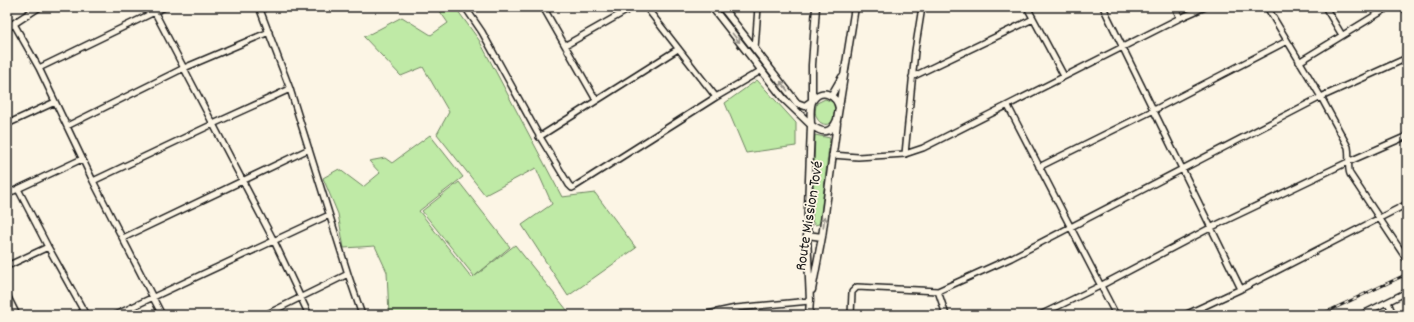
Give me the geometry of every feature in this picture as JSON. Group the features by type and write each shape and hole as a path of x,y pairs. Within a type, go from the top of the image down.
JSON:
{"street":[{"path":"7,28 32,9 39,7"},
{"path":"39,68 153,9 165,7"},
{"path":"260,7 290,89 362,315"},
{"path":"465,7 482,32 539,137 572,188 716,97 762,70"},
{"path":"543,7 596,100"},
{"path":"566,45 633,7"},
{"path":"646,7 716,97"},
{"path":"712,7 784,99 811,125 822,132 833,127 838,120"},
{"path":"722,7 797,103 805,106 821,94"},
{"path":"755,49 758,7"},
{"path":"703,315 736,308 810,301 807,235 812,65 816,7"},
{"path":"839,108 855,7"},
{"path":"905,154 912,77 922,7"},
{"path":"1027,7 1064,76"},
{"path":"1103,7 1212,227 1241,289"},
{"path":"1175,7 1180,18"},
{"path":"832,156 858,157 905,154 929,145 1180,18 1205,7"},
{"path":"1267,7 1321,97 1348,147 1350,161 1348,170 1350,174 1407,260"},
{"path":"1326,7 1342,35"},
{"path":"1299,62 1389,7"},
{"path":"1404,7 1407,12"},
{"path":"153,9 274,241 309,315"},
{"path":"912,77 1034,19"},
{"path":"14,24 39,68 93,181 162,315"},
{"path":"67,126 184,68 269,32"},
{"path":"1038,167 1154,110 1287,41"},
{"path":"539,137 678,49"},
{"path":"851,315 852,292 857,287 938,290 1011,258 1321,97 1407,58"},
{"path":"812,65 816,92 818,95 830,94 831,96 836,90 846,68"},
{"path":"93,181 290,89"},
{"path":"830,94 837,100 839,108"},
{"path":"7,124 55,102"},
{"path":"1008,106 1038,167 1071,227 1116,315"},
{"name":"Route Mission Tové","path":"809,315 810,301 822,237 839,108"},
{"path":"1040,315 1100,286 1212,227 1350,161 1407,136"},
{"path":"123,238 309,149"},
{"path":"7,194 82,158"},
{"path":"18,189 86,315"},
{"path":"1185,315 1241,289 1407,204"},
{"path":"115,315 329,215"},
{"path":"807,235 822,237"},
{"path":"7,266 48,247"},
{"path":"265,315 348,274"},
{"path":"938,290 946,315"},
{"path":"1361,315 1370,313 1407,292"},
{"path":"7,295 17,315"},
{"path":"1388,302 1393,315"},
{"path":"736,308 736,315"}],"green space":[{"path":"437,7 455,7 479,40 562,197 595,193 636,248 568,296 522,225 552,204 536,168 485,195 437,134 449,112 423,67 401,76 364,37 402,17 431,35 448,23"},
{"path":"757,80 796,123 796,146 746,153 725,103"},
{"path":"825,99 833,102 835,108 834,115 829,124 822,123 818,120 815,110 817,103"},
{"path":"430,135 463,177 419,211 472,278 474,276 422,211 459,182 510,247 475,276 515,245 571,315 389,315 387,272 375,246 344,248 338,214 323,178 339,169 363,187 380,173 369,161 385,158 392,163"},
{"path":"815,135 830,138 820,222 819,224 815,225 812,221"}],"railway":[{"path":"1320,315 1407,274"}]}
